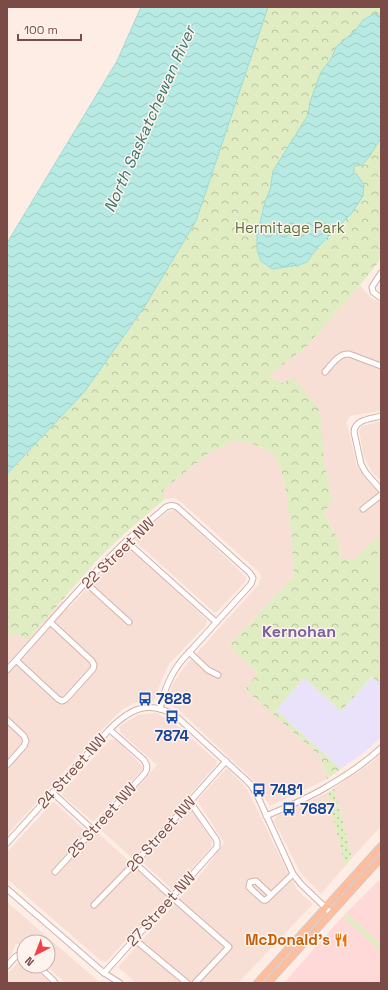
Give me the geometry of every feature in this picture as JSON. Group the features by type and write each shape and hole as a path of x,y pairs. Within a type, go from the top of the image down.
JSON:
{"main road":[{"path":"257,983 381,846"},
{"path":"268,983 381,858"}],"street":[{"path":"381,274 373,284 372,289 376,295 381,298"},
{"path":"325,372 340,356 344,354 349,354 381,366"},
{"path":"381,416 362,421 356,425 354,432 361,464 366,473 381,490"},
{"path":"363,510 381,495"},
{"name":"22 Street NW","path":"7,670 126,541 166,507 171,505 177,507 252,576 253,580 250,584 216,622"},
{"path":"126,541 216,622 177,666 164,692 160,709 176,716 239,772 250,785 258,797 293,874 301,884 331,912"},
{"path":"86,583 129,622"},
{"path":"17,659 18,662 62,701 66,699 93,669 94,665 92,660 50,622"},
{"path":"189,652 208,670 218,675"},
{"name":"24 Street NW","path":"7,843 117,722 126,715 143,708 160,709"},
{"path":"7,720 24,736 26,741 24,746 7,765"},
{"name":"25 Street NW","path":"55,872 145,773 147,767 144,760 110,730"},
{"path":"266,816 328,787 366,762 381,748"},
{"name":"26 Street NW","path":"94,905 135,863 226,761"},
{"path":"53,793 93,830"},
{"name":"27 Street NW","path":"104,973 216,849 216,839 190,802"},
{"path":"135,863 229,947 194,983"},
{"path":"271,895 293,874"},
{"path":"7,889 104,973 120,983"},
{"path":"134,939 187,983"},
{"path":"7,966 16,957"},
{"path":"104,973 111,983"},
{"path":"47,974 55,983"}],"shaded area":[{"path":"360,285 370,297 381,303 381,411 350,416 346,423 357,467 381,494 381,534 354,560 341,560 339,541 324,513 332,500 324,462 282,383 268,376 306,347"},
{"path":"381,421 381,481 371,471 364,457 359,431 362,426"},
{"path":"234,440 256,445 274,454 281,469 291,528 294,576 229,646 258,673 245,689 320,755 327,779 270,806 253,780 180,711 171,705 169,701 172,685 185,666 258,585 261,577 260,573 182,503 174,498 165,499 163,490 209,453"},
{"path":"176,510 246,577 246,581 217,612 214,612 137,543 135,538 169,511"},
{"path":"126,547 131,549 207,620 206,625 169,664 154,701 133,703 122,710 110,721 7,835 7,636 16,634 27,640 62,601 69,608"},
{"path":"373,677 381,684 381,737 367,750 341,769 276,710 304,678 341,711"},
{"path":"156,713 173,722 217,761 216,765 133,859 101,830 157,765 121,733 119,727 137,715"},
{"path":"116,739 142,766 142,770 94,821 92,821 62,795 64,790 110,740"},
{"path":"381,754 381,826 352,858 334,788 371,763"},
{"path":"227,768 247,789 298,891 313,904 238,983 136,983 118,967 197,879 224,843 197,800"},
{"path":"327,793 345,866 321,894 300,872 274,821 277,816"},
{"path":"54,802 92,837 97,832 165,895 165,898 106,962 100,960 7,879 7,852"},
{"path":"189,810 192,810 212,841 211,847 174,889 172,889 142,861"},
{"path":"378,881 381,884 381,944 346,913"},
{"path":"7,902 44,934 16,934 16,944 11,955 7,959"},
{"path":"343,916 378,949 381,959 381,983 284,983"},
{"path":"56,945 100,983 64,983 63,980 56,975"},
{"path":"16,964 16,974 40,974 50,983 7,983 7,974"}],"green space":[{"name":"Hermitage Park","path":"268,7 381,7 381,259 306,347 268,376 282,383 294,378 320,410 324,462 332,500 324,514 339,541 341,560 354,560 381,534 381,684 372,677 341,711 304,678 276,710 341,769 327,779 320,755 245,689 258,673 229,646 294,576 291,528 281,469 274,454 256,445 234,440 209,453 163,490 165,499 100,557 27,640 16,634 7,636 7,475 85,391 145,306 196,221"},
{"path":"381,550 381,587 363,568"},
{"path":"334,788 352,858 345,866 327,793"},
{"path":"346,913 381,944 381,959 378,949 343,916"}],"water":[{"name":"North Saskatchewan River","path":"141,7 268,7 196,221 145,306 85,391 7,474 7,243 117,61"},
{"path":"376,13 381,17 381,138 362,165 354,166 354,173 364,185 363,196 351,214 317,248 307,262 299,265 272,269 261,261 257,250 257,236 255,229 260,223 265,201 270,190 273,171 308,115 310,102 321,72 331,59 336,47 356,30 363,20"}],"place":[{"name":"7828","path":"145,699"},
{"name":"7874","path":"172,717"},
{"name":"7481","path":"259,790"},
{"name":"7687","path":"289,809"},
{"name":"McDonald's","path":"341,940"}],"district":[{"name":"Kernohan","path":"299,631"}]}
